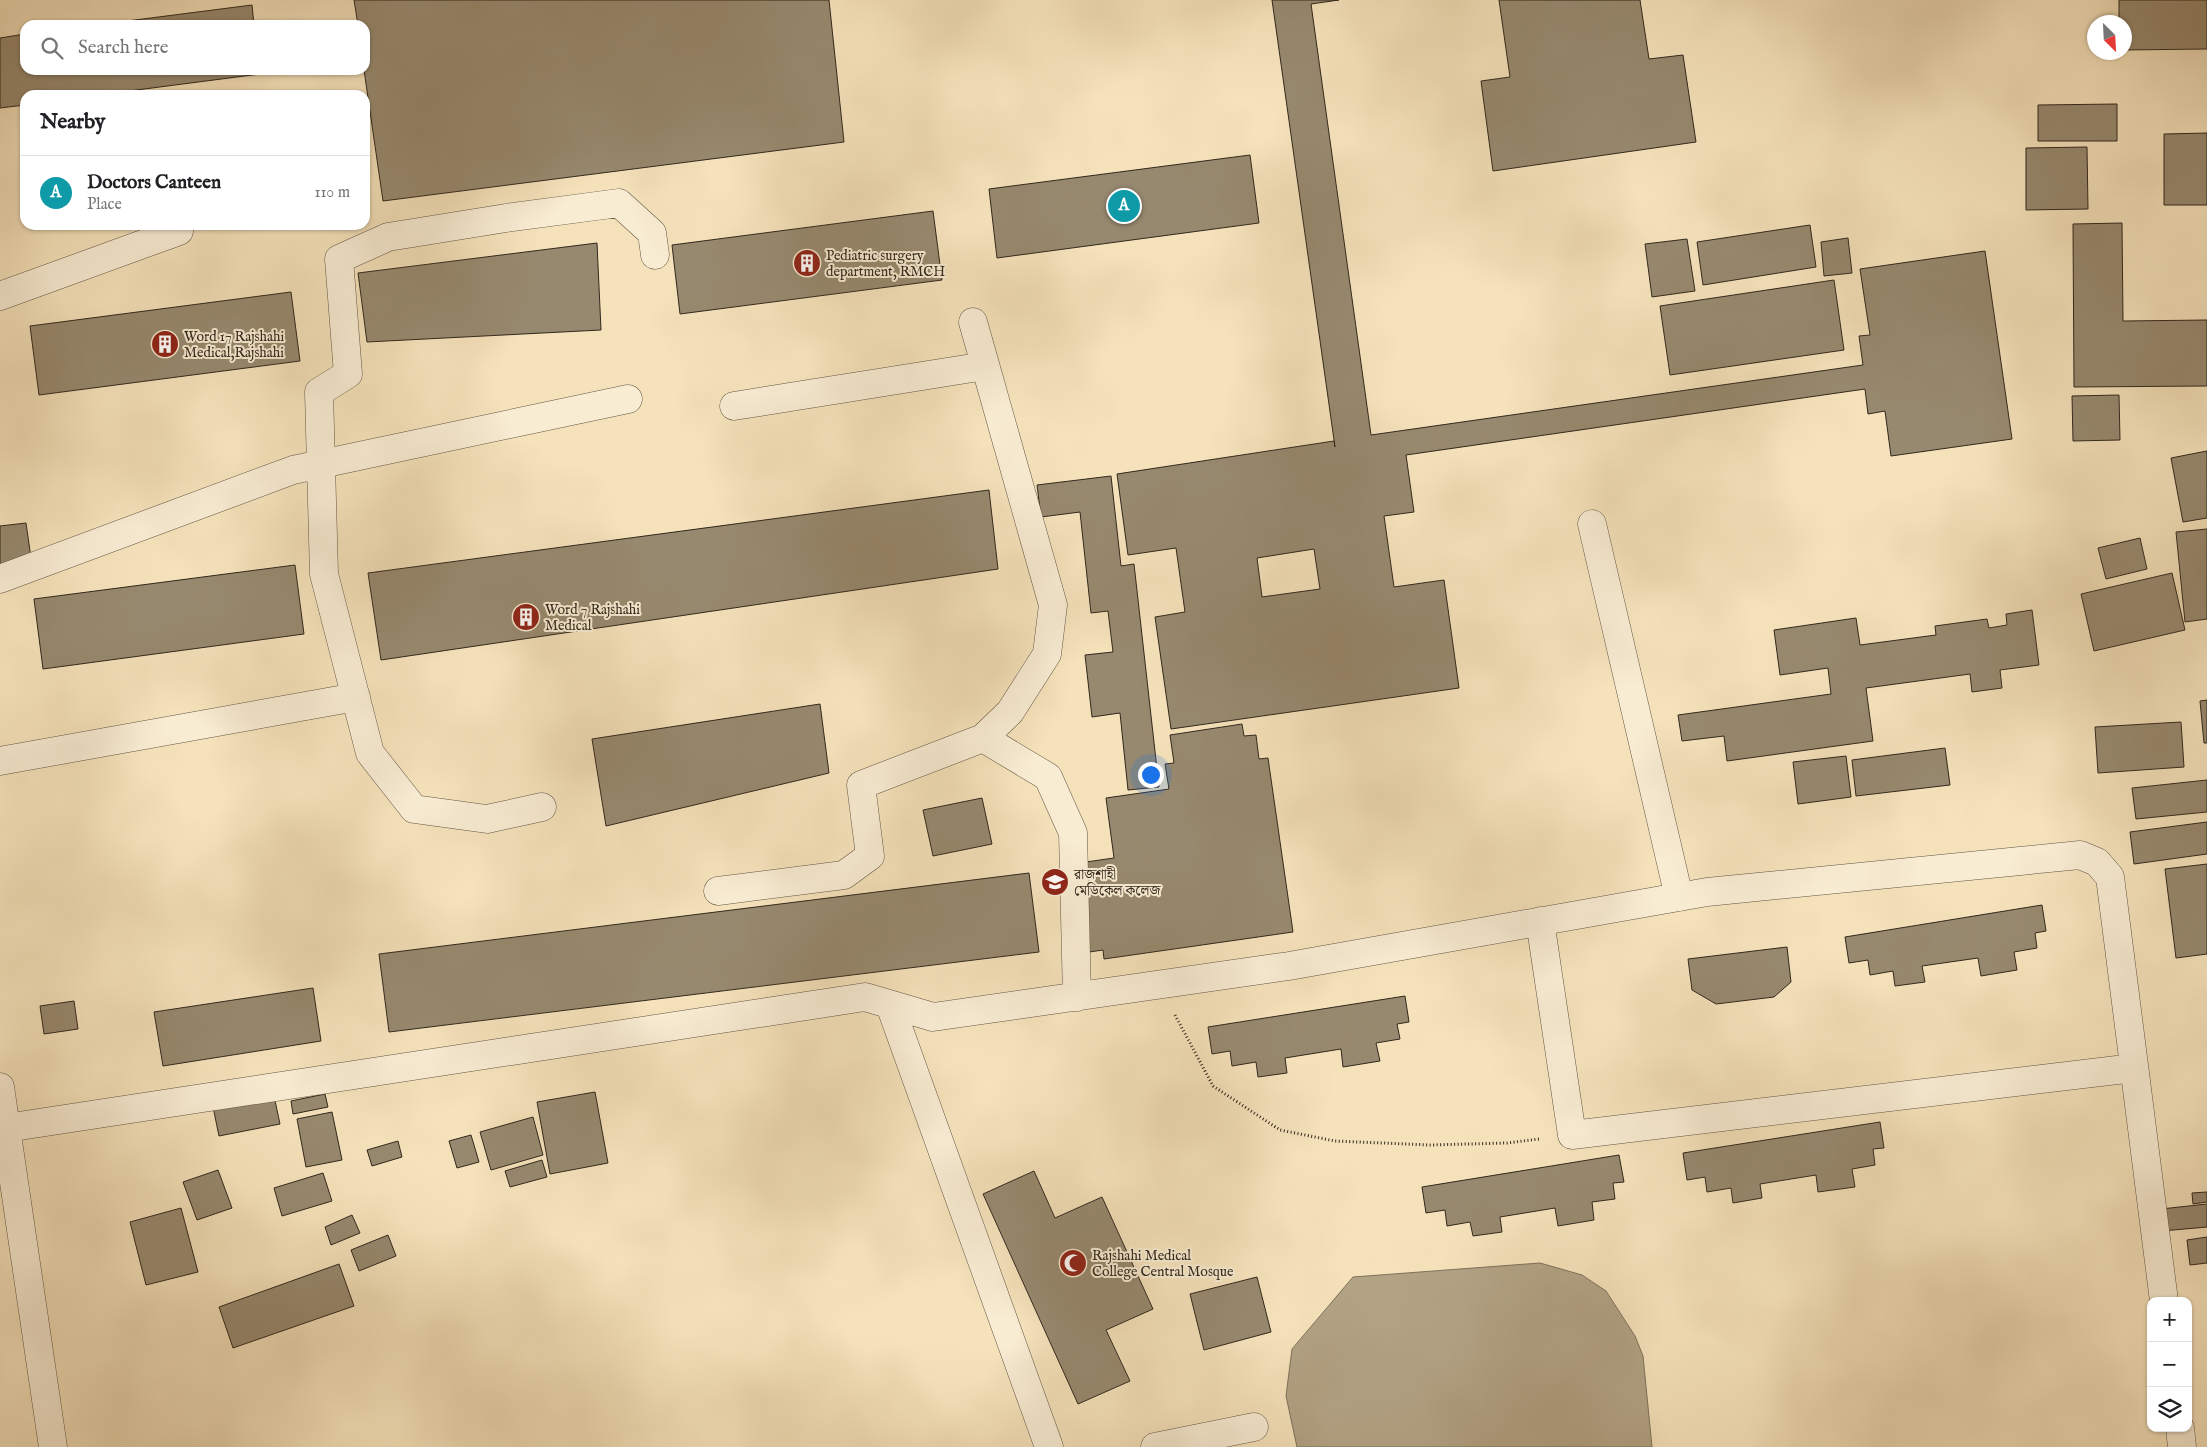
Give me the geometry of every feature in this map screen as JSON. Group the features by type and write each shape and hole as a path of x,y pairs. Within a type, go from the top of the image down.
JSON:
{"street":[{"path":"542,807 487,819 414,809 370,753 324,574 319,392 348,374 338,259 388,237 506,218 619,203 652,233 656,255"},
{"path":"0,296 179,231"},
{"path":"718,891 844,875 870,856 861,785 983,738 1010,712 1047,654 1052,605 973,322"},
{"path":"734,406 985,366"},
{"path":"0,580 293,470 628,399"},
{"path":"1592,524 1679,897"},
{"path":"0,761 356,697"},
{"path":"983,738 1048,777 1073,833 1077,997"},
{"path":"2,1129 865,997 933,1017 1290,966 1708,892 2080,855 2097,862 2110,877 2163,1297"},
{"path":"1540,921 1572,1135 2134,1068"},
{"path":"890,1005 1049,1447"},
{"path":"0,1087 2,1129 53,1447"},
{"path":"1155,1447 1254,1427"},
{"path":"2180,1432 2182,1447"}],"path":[{"path":"1158,985 1213,1086 1280,1130 1335,1141 1430,1145 1506,1143 1572,1135"}],"shaded area":[{"path":"1540,1263 1582,1275 1606,1291 1635,1336 1643,1356 1652,1447 1297,1447 1286,1396 1292,1349 1353,1277"}],"building":[{"path":"354,0 829,0 844,142 383,201 370,111 370,90 367,90 365,75 370,75 370,20 357,20"},
{"path":"1272,0 1339,0 1311,4 1371,435 1863,365 1859,336 1870,335 1860,269 1985,251 2012,439 1891,456 1885,411 1868,414 1865,389 1406,455 1414,512 1384,516 1394,587 1444,580 1459,688 1171,729 1155,617 1185,612 1176,548 1128,555 1117,474 1334,441 1335,447","holes":["1314,549 1320,589 1262,597 1257,558"]},
{"path":"1499,0 1640,0 1649,59 1683,55 1696,142 1493,171 1481,81 1510,77"},
{"path":"2119,0 2207,0 2207,49 2132,50 2132,15 2119,15"},
{"path":"252,5 254,20 135,20"},
{"path":"20,35 20,75 252,75 137,90 20,90 20,106 0,108 0,38"},
{"path":"2117,104 2117,141 2038,141 2038,105"},
{"path":"2207,133 2207,205 2164,205 2164,134"},
{"path":"2087,147 2088,209 2026,210 2026,148"},
{"path":"1250,155 1259,223 997,258 989,189"},
{"name":"Pediatric surgery department, RMCH","path":"933,211 942,280 680,314 672,245"},
{"path":"2122,223 2123,321 2207,320 2207,386 2074,387 2073,224"},
{"path":"1810,225 1816,267 1703,285 1697,242"},
{"path":"1848,238 1852,273 1824,276 1821,242"},
{"path":"1687,239 1695,291 1652,297 1645,244"},
{"path":"597,243 601,330 367,342 358,273"},
{"path":"1834,280 1844,350 1670,375 1660,306"},
{"name":"Word 17 Rajshahi Medical,Rajshahi","path":"291,292 300,361 39,395 30,326"},
{"path":"2119,395 2120,440 2073,441 2072,396"},
{"path":"2207,451 2207,518 2183,522 2171,458"},
{"path":"1111,476 1121,566 1134,564 1159,787 1128,790 1120,713 1092,717 1085,655 1113,652 1108,611 1091,613 1080,512 1041,517 1037,485"},
{"name":"Word 7 Rajshahi Medical","path":"989,490 998,569 381,660 368,573"},
{"path":"26,523 33,572 0,576 0,526"},
{"path":"2207,529 2207,619 2185,622 2176,532"},
{"path":"2140,538 2147,569 2106,579 2098,548"},
{"path":"295,565 304,634 43,669 34,599"},
{"path":"2172,573 2185,630 2094,651 2081,594"},
{"path":"2032,610 2039,665 2000,670 2002,688 1972,692 1970,674 1866,688 1873,741 1727,761 1724,736 1682,741 1678,715 1831,694 1828,668 1780,675 1774,630 1856,618 1860,645 1936,635 1935,626 1987,619 1989,628 2007,625 2006,614"},
{"path":"2207,700 2207,743 2204,743 2200,701"},
{"path":"820,704 829,773 606,826 592,739"},
{"path":"2181,722 2184,767 2098,773 2095,727"},
{"path":"1242,724 1244,736 1256,735 1259,759 1268,758 1293,932 1104,959 1103,950 1069,955 1059,881 1088,876 1086,862 1114,858 1106,798 1169,789 1165,764 1174,763 1170,735"},
{"path":"1945,748 1950,785 1856,796 1852,760"},
{"path":"1846,756 1851,797 1798,804 1793,762"},
{"path":"2207,780 2207,812 2136,819 2132,788"},
{"path":"982,798 992,844 933,856 923,810"},
{"path":"2207,822 2207,854 2134,864 2130,832"},
{"path":"2207,864 2207,954 2176,958 2165,869"},
{"path":"1029,873 1039,952 389,1032 379,954"},
{"path":"2042,905 2046,931 2035,933 2037,948 2014,952 2017,970 1981,976 1978,958 1922,966 1925,982 1895,986 1893,971 1870,975 1868,960 1849,963 1845,937"},
{"path":"1787,947 1791,982 1774,997 1716,1004 1692,990 1688,959"},
{"path":"313,988 321,1041 163,1066 154,1012"},
{"path":"1405,996 1409,1022 1397,1024 1400,1039 1376,1043 1380,1061 1343,1067 1341,1049 1285,1058 1287,1073 1258,1077 1256,1062 1232,1066 1230,1051 1212,1054 1208,1027"},
{"path":"74,1001 78,1029 44,1034 40,1006"},
{"path":"595,1092 608,1163 550,1174 537,1102"},
{"path":"325,1094 328,1107 293,1114 291,1101"},
{"path":"274,1096 280,1124 219,1136 213,1107"},
{"path":"332,1112 342,1160 306,1167 297,1119"},
{"path":"533,1117 543,1155 491,1170 480,1132"},
{"path":"1880,1122 1884,1148 1873,1149 1875,1165 1852,1169 1855,1187 1818,1192 1816,1175 1760,1184 1762,1198 1733,1203 1731,1188 1707,1192 1705,1177 1687,1180 1683,1153"},
{"path":"471,1135 479,1162 457,1168 449,1141"},
{"path":"398,1141 402,1157 372,1166 367,1150"},
{"path":"1619,1155 1624,1182 1613,1183 1615,1199 1592,1202 1594,1220 1558,1226 1555,1208 1500,1217 1502,1232 1473,1236 1470,1222 1447,1226 1445,1210 1426,1213 1422,1187"},
{"path":"542,1160 547,1177 510,1187 505,1171"},
{"path":"218,1170 232,1208 197,1220 183,1182"},
{"name":"Rajshahi Medical College Central Mosque","path":"1034,1171 1055,1218 1102,1197 1153,1309 1106,1330 1130,1381 1078,1404 983,1194"},
{"path":"323,1173 332,1201 282,1216 274,1188"},
{"path":"2207,1192 2207,1202 2193,1204 2192,1193"},
{"path":"2207,1204 2207,1227 2162,1231 2161,1209"},
{"path":"181,1208 198,1272 146,1285 130,1222"},
{"path":"352,1215 360,1233 331,1245 325,1227"},
{"path":"388,1235 396,1256 359,1271 351,1250"},
{"path":"2207,1237 2207,1263 2190,1265 2187,1240"},
{"path":"339,1264 354,1306 233,1348 219,1307"},
{"path":"1257,1277 1271,1332 1204,1350 1190,1294"}],"place":[{"name":"Doctors Canteen","path":"1124,206"},
{"name":"Pediatric surgery department, RMCH","path":"807,263"},
{"name":"Word 17 Rajshahi Medical,Rajshahi","path":"165,344"},
{"name":"Word 7 Rajshahi Medical","path":"526,617"},
{"name":"রাজশাহী মেডিকেল কলেজ","path":"1055,882"},
{"name":"Rajshahi Medical College Central Mosque","path":"1073,1263"}]}
